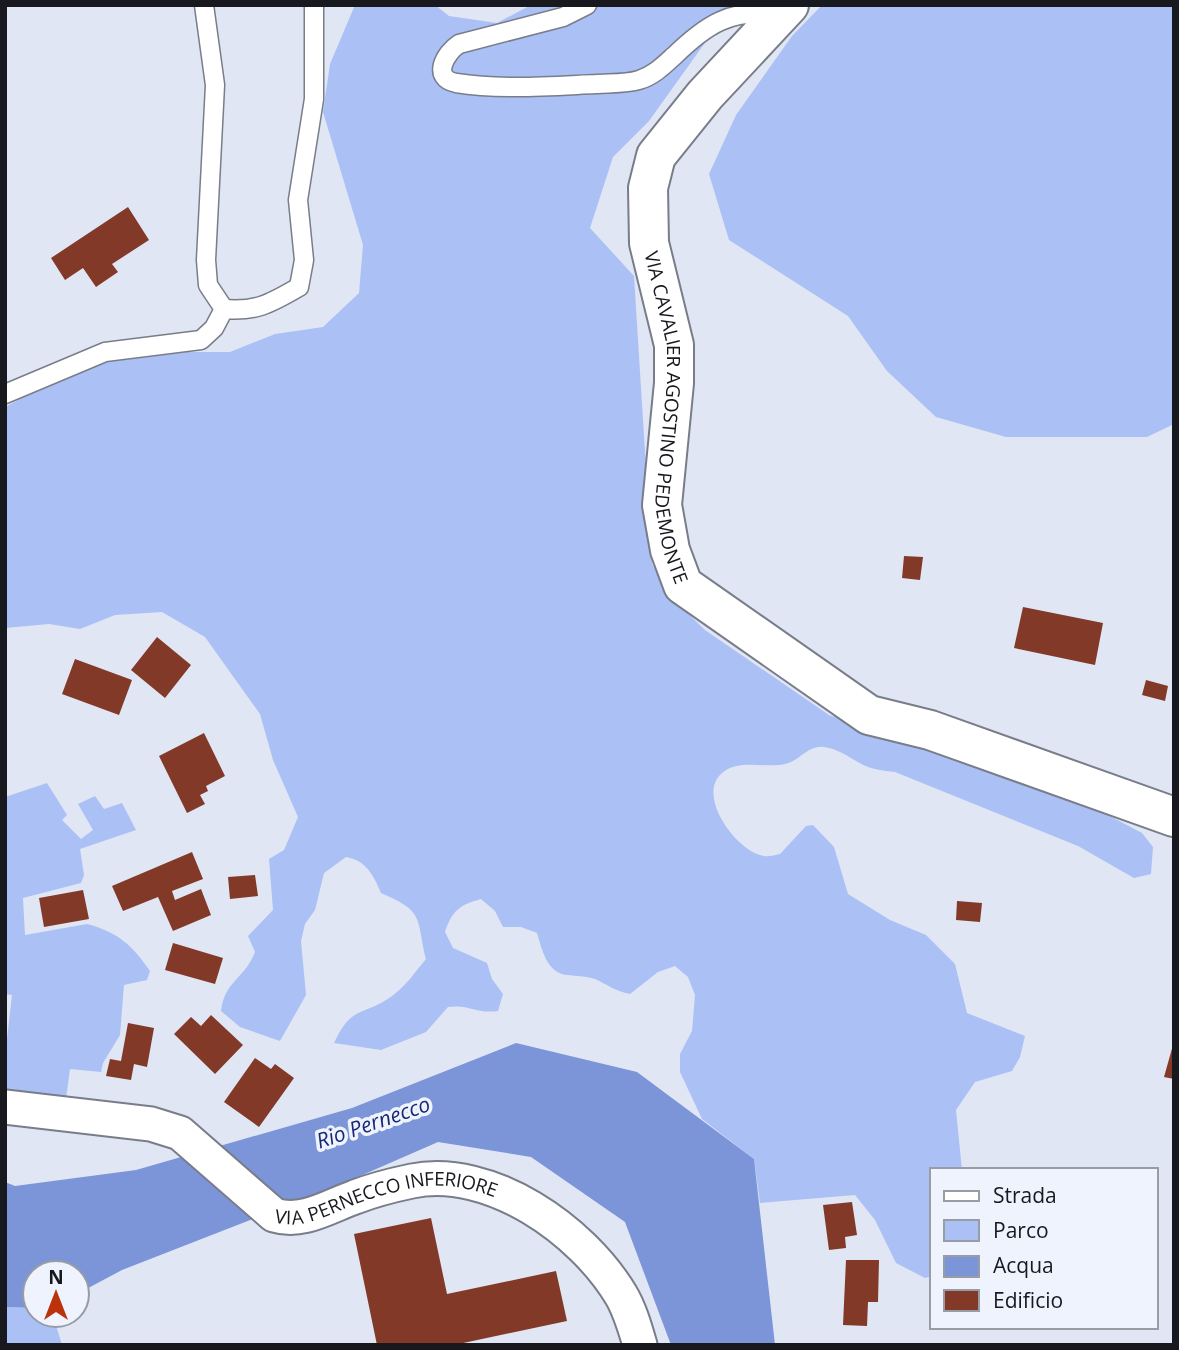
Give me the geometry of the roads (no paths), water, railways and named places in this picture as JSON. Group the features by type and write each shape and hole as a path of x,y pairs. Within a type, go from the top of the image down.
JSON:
{"main road":[{"name":"VIA CAVALIER AGOSTINO PEDEMONTE","path":"784,10 705,95 656,156 648,188 649,243 674,345 674,383 662,505 670,550 683,585 869,715 930,730 1174,817"}],"street":[{"name":"VIA PERNECCO INFERIORE","path":"5,1107 151,1124 180,1133 274,1215 287,1219 302,1217 358,1195 414,1181 453,1178 492,1186 549,1220 583,1247 621,1295 640,1345"}],"lane":[{"path":"204,5 215,85 206,260 208,285 224,309"},
{"path":"207,30 212,5"},
{"path":"224,309 247,311 270,304 299,287 304,260 298,200 314,99 314,5"},
{"path":"587,5 563,17 459,44 447,51 442,64 445,76 452,82 477,85 570,85 639,80 657,72 703,28 748,11 784,10"},
{"path":"5,394 104,352 201,340 214,328 224,309"}],"water":[{"name":"Rio Pernecco","path":"516,1043 637,1072 754,1159 775,1345 671,1345 625,1222 531,1157 438,1142 335,1187 122,1270 91,1287 91,1259 21,1259 21,1308 5,1307 5,1182 15,1186 136,1170 352,1108"}]}
